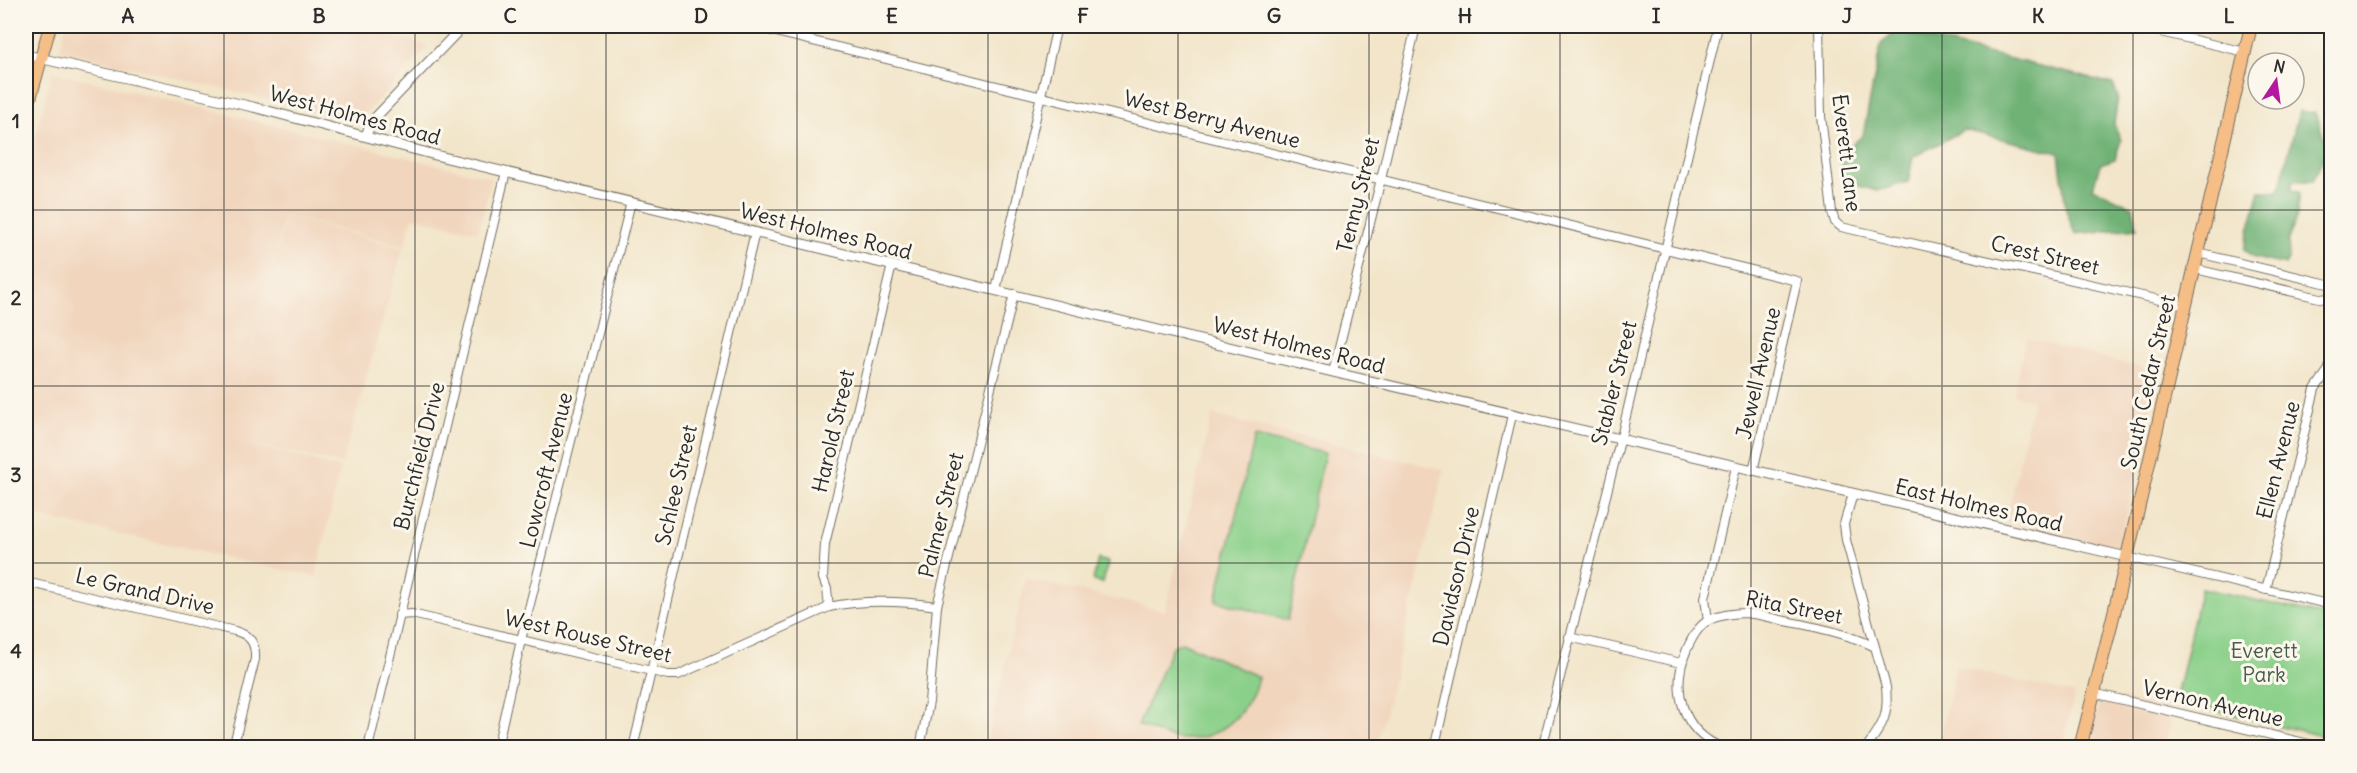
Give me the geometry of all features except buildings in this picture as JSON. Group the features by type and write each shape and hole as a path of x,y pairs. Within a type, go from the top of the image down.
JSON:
{"main road":[{"path":"26,113 50,26"},
{"name":"South Cedar Street","path":"2080,747 2127,557 2251,26"}],"street":[{"path":"366,136 370,122 464,26"},
{"name":"West Berry Avenue","path":"751,26 1797,281"},
{"path":"996,290 1057,26"},
{"name":"Tenny Street","path":"1333,372 1416,26"},
{"name":"Stabler Street","path":"1542,747 1619,440 1718,26"},
{"name":"Everett Lane","path":"1819,26 1821,116 1835,222 1845,228 1896,240"},
{"path":"2135,26 2245,52"},
{"name":"West Holmes Road","path":"26,55 207,96 507,172 1619,440"},
{"name":"Burchfield Drive","path":"368,747 507,172"},
{"name":"Lowcroft Avenue","path":"497,747 632,202"},
{"name":"Schlee Street","path":"633,747 755,232"},
{"name":"Crest Street","path":"1896,240 2186,306"},
{"path":"2198,253 2328,284 2331,287"},
{"name":"Harold Street","path":"829,607 823,578 825,544 892,265"},
{"path":"2194,269 2324,299 2331,296"},
{"name":"Jewell Avenue","path":"1753,471 1797,281"},
{"name":"Palmer Street","path":"920,747 929,702 937,606 1014,294"},
{"name":"Ellen Avenue","path":"2266,590 2315,389 2330,371 2331,342"},
{"name":"Davidson Drive","path":"1444,747 1435,745 1512,414"},
{"name":"East Holmes Road","path":"1619,440 2331,605"},
{"name":"Jewell Avenue","path":"1708,621 1705,598 1736,467"},
{"path":"1853,494 1844,524 1846,540 1886,687 1888,704 1885,720 1866,747"},
{"name":"Le Grand Drive","path":"26,582 243,633 254,642 255,658 233,747"},
{"name":"West Rouse Street","path":"399,615 412,614 651,671 678,675 829,607 853,602 908,602 937,606"},
{"name":"Rita Street","path":"1708,621 1729,614 1747,613 1824,629 1873,646"},
{"path":"1708,621 1699,628 1681,663 1678,695 1690,720 1705,738 1723,747"},
{"path":"1569,638 1681,663"},
{"name":"Vernon Avenue","path":"2093,693 2326,747"}],"shaded area":[{"path":"66,26 349,26 429,46 358,121 60,50"},
{"path":"52,72 492,178 478,232 413,217 405,246 285,216 227,439 286,217 403,248 342,464 231,439 340,468 316,577 26,514 26,172"},
{"path":"2026,338 2159,372 2119,548 2006,522 2033,400 2014,395"},
{"path":"1212,415 1444,470 1377,747 985,748 1026,579 1165,611"},
{"path":"1956,666 2075,694 2062,747 1938,747"},
{"path":"2101,694 2173,711 2165,747 2088,748"}],"green space":[{"path":"1897,31 2113,84 2118,97 2114,124 2121,140 2115,159 2100,164 2093,188 2133,207 2137,228 2075,234 2066,210 2059,153 1964,130 1913,157 1908,182 1878,191 1847,183 1840,156 1863,135 1881,44"},
{"path":"2299,111 2315,113 2328,148 2313,181 2293,181 2291,189 2300,193 2297,215 2288,240 2289,258 2285,265 2255,258 2244,249 2260,191 2279,191"},
{"path":"1254,437 1325,453 1288,620 1216,601"},
{"path":"1098,559 1108,562 1103,583 1093,581"},
{"name":"Everett Park","path":"2201,588 2331,617 2331,738 2175,701"},
{"path":"1182,642 1258,677 1248,702 1231,722 1209,735 1196,738 1171,737 1138,725 1172,647"}]}
